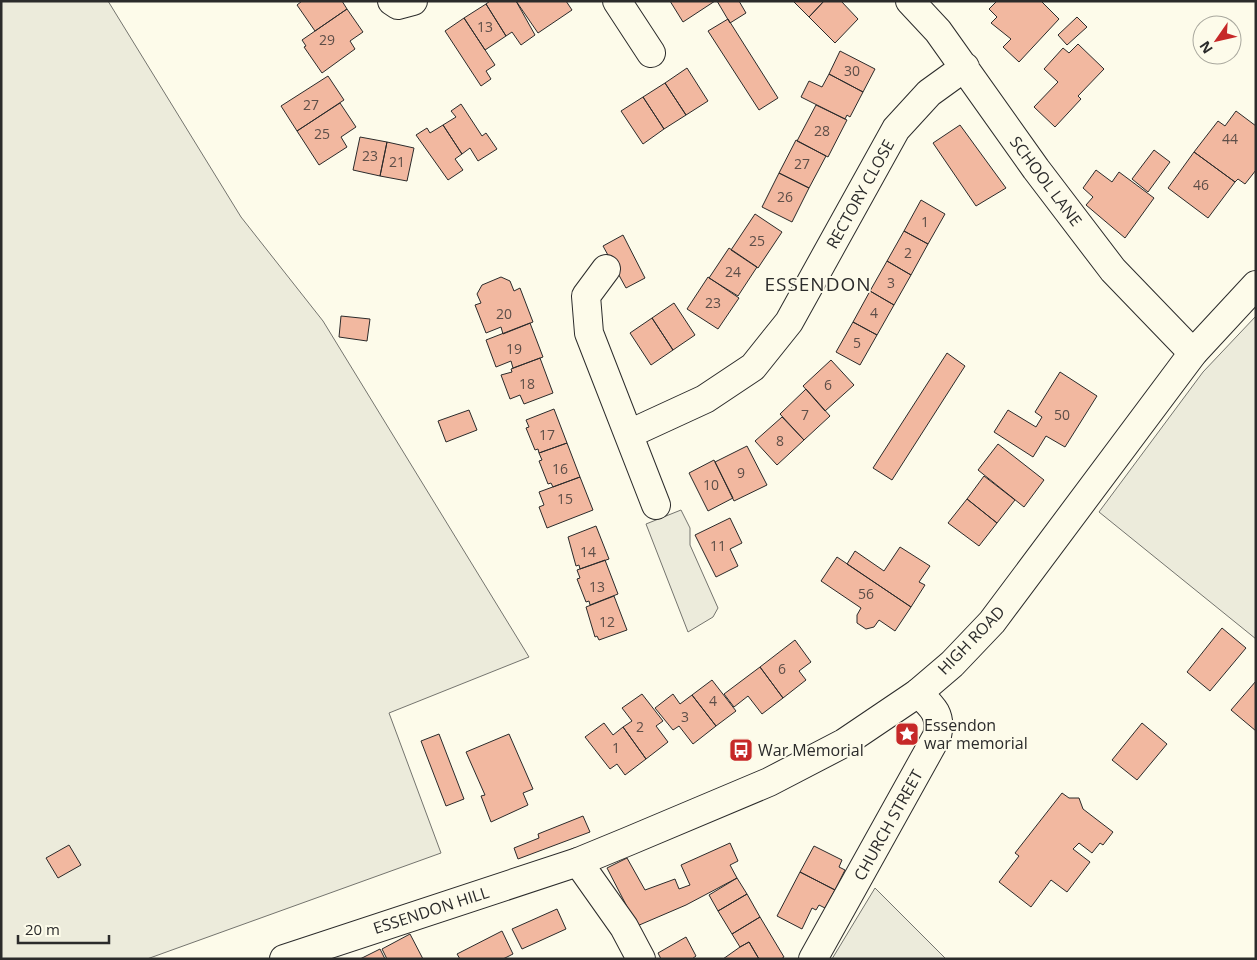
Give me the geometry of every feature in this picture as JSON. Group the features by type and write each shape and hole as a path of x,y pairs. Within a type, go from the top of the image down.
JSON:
{"street":[{"path":"392,1 398,4 414,1"},
{"path":"617,1 651,53"},
{"name":"SCHOOL LANE","path":"910,1 938,31 1036,169 1113,270 1193,353"},
{"name":"RECTORY CLOSE","path":"628,434 705,399 752,367 789,322 896,129 929,93 964,67"},
{"path":"606,269 586,296 589,333 656,505"},
{"name":"HIGH ROAD","path":"578,862 768,782 844,744 918,693 952,664 992,622 1193,353 1256,285"},
{"name":"CHURCH STREET","path":"813,959 937,736 940,723 933,708 918,693"},
{"path":"578,862 624,927 642,959"},
{"name":"ESSENDON HILL","path":"284,959 578,862"}],"shaded area":[{"path":"1,1 108,1 241,217 323,321 529,657 389,713 441,853 147,959 1,959"},
{"path":"1256,316 1256,639 1099,512 1203,372"},
{"path":"681,510 690,528 690,545 718,608 713,617 688,632 646,524"},
{"path":"875,888 946,959 832,959"}],"building":[{"path":"302,1 342,1 347,9 315,31 297,5"},
{"path":"490,1 516,1 535,35 521,45 512,32 506,36 486,4"},
{"path":"516,1 566,1 572,10 538,33"},
{"path":"670,1 715,1 683,22"},
{"path":"717,1 739,1 746,13 730,23"},
{"path":"793,1 824,1 809,17"},
{"path":"824,1 841,1 858,19 835,43 809,17"},
{"path":"997,1 1041,1 1059,19 1019,62 1003,47 1011,39 991,23 997,17 989,9"},
{"path":"486,4 506,36 485,50 464,18"},
{"path":"347,9 363,32 350,41 355,49 322,73 304,47 306,46 302,40"},
{"path":"1077,17 1087,27 1067,45 1058,35"},
{"path":"464,18 495,65 486,71 491,79 481,86 445,31"},
{"path":"728,19 778,98 759,110 708,31"},
{"path":"1078,44 1104,69 1078,96 1081,99 1055,127 1034,107 1058,82 1044,69 1063,48 1069,53"},
{"path":"840,51 875,69 863,92 829,74"},
{"path":"687,68 708,101 686,115 665,83"},
{"path":"829,74 863,92 850,117 847,115 845,119 801,97 809,81 822,87"},
{"path":"328,76 344,100 297,131 281,106"},
{"path":"665,83 686,115 664,129 643,97"},
{"path":"643,97 664,129 643,144 621,111"},
{"path":"340,103 356,127 341,137 347,147 319,165 297,131"},
{"path":"461,104 482,136 486,133 497,149 478,161 470,148 462,154 443,125 456,117 451,111"},
{"path":"816,105 847,120 828,157 797,141"},
{"path":"1236,111 1256,126 1256,170 1245,184 1238,179 1235,182 1194,152 1218,121 1225,126"},
{"path":"443,125 462,154 455,159 463,170 448,180 416,135 427,128 430,133"},
{"path":"960,125 1006,188 976,206 933,143"},
{"path":"360,137 387,142 380,176 353,170"},
{"path":"796,140 826,156 809,188 779,173"},
{"path":"387,142 414,148 407,181 380,176"},
{"path":"1154,150 1170,162 1148,192 1132,179"},
{"path":"1194,152 1235,182 1208,218 1168,188"},
{"path":"1096,170 1112,182 1119,172 1154,198 1125,238 1086,205 1093,197 1083,188"},
{"path":"779,173 809,188 792,222 762,207"},
{"path":"921,200 945,214 928,244 904,231"},
{"path":"755,214 782,232 758,268 731,250"},
{"path":"904,231 928,244 911,275 887,261"},
{"path":"623,235 645,278 626,288 603,246"},
{"path":"729,248 757,267 738,296 709,278"},
{"path":"887,261 911,275 894,305 870,291"},
{"path":"501,277 510,281 514,291 520,288 533,322 503,334 501,327 486,333 475,305 481,303 477,294 482,285"},
{"path":"708,277 739,298 718,329 687,309"},
{"path":"870,291 894,305 877,335 853,322"},
{"path":"674,303 695,335 673,350 652,318"},
{"path":"341,316 370,319 367,341 339,337"},
{"path":"652,318 673,350 651,365 630,333"},
{"path":"853,322 877,335 860,365 836,352"},
{"path":"530,323 543,357 513,368 511,361 496,367 486,340"},
{"path":"947,353 965,366 892,480 873,468"},
{"path":"540,358 553,393 524,404 520,395 510,399 501,375 512,372 511,369"},
{"path":"831,360 854,385 825,411 803,386"},
{"path":"1060,372 1097,396 1065,447 1046,436 1033,457 994,432 1008,410 1036,427 1042,417 1035,412"},
{"path":"806,389 830,416 804,440 780,414"},
{"path":"554,409 567,443 539,453 538,449 535,450 526,428 529,427 526,420"},
{"path":"469,410 477,430 446,442 438,421"},
{"path":"782,417 804,440 777,465 755,441"},
{"path":"567,443 580,477 553,487 551,483 548,484 539,461 542,460 539,453"},
{"path":"998,444 1044,480 1024,507 978,470"},
{"path":"747,446 767,485 734,501 715,462"},
{"path":"714,460 733,498 708,511 689,473"},
{"path":"984,476 1015,500 997,523 967,499"},
{"path":"580,477 593,510 547,528 539,507 544,505 539,492"},
{"path":"967,499 997,523 979,546 948,523"},
{"path":"730,518 742,543 730,549 738,566 716,577 695,535"},
{"path":"596,526 609,559 580,569 579,565 576,566 568,537"},
{"path":"900,547 930,566 919,582 925,585 911,607 847,564 855,551 884,571"},
{"path":"837,557 911,607 895,631 879,620 874,627 866,629 857,623 857,615 861,608 821,581"},
{"path":"605,560 618,594 590,605 589,601 586,602 577,579 580,578 577,570"},
{"path":"614,596 627,630 599,640 597,636 595,637 586,607"},
{"path":"1222,628 1246,648 1210,691 1187,672"},
{"path":"795,640 811,662 799,671 806,680 783,698 760,667"},
{"path":"760,667 783,698 762,714 748,696 734,707 724,694"},
{"path":"712,680 736,711 716,726 692,695"},
{"path":"1256,681 1256,731 1231,710"},
{"path":"642,694 663,721 656,726 668,742 646,759 623,727 632,721 622,708"},
{"path":"673,694 680,704 692,695 716,726 693,744 679,726 673,730 655,708"},
{"path":"604,723 613,735 623,727 646,759 625,775 617,764 610,769 585,737"},
{"path":"1142,723 1167,744 1137,780 1112,760"},
{"path":"439,734 464,799 446,806 421,741"},
{"path":"509,734 533,789 523,793 528,805 491,822 481,796 485,795 466,752"},
{"path":"1062,793 1069,798 1079,798 1083,809 1113,832 1103,845 1100,843 1092,853 1079,843 1073,849 1090,862 1067,892 1051,880 1031,907 999,882 1019,856 1015,853"},
{"path":"583,816 590,832 518,859 514,848 539,838 538,834"},
{"path":"730,843 738,861 730,865 737,878 686,905 637,926 607,868 627,858 645,890 675,879 679,889 690,885 681,865"},
{"path":"69,845 81,865 58,878 46,858"},
{"path":"814,846 842,860 839,867 845,870 835,890 800,872"},
{"path":"800,872 835,890 825,908 819,905 816,910 812,908 802,929 777,916"},
{"path":"737,878 747,894 718,911 709,895"},
{"path":"747,894 760,917 732,934 718,911"},
{"path":"557,909 566,929 522,949 512,929"},
{"path":"760,917 784,957 781,959 759,959 749,942 740,947 732,934"},
{"path":"502,931 513,954 503,959 460,959 457,954"},
{"path":"410,934 423,959 387,959 382,949"},
{"path":"686,937 696,956 692,959 661,959 658,953"},
{"path":"749,942 759,959 723,959 740,947"},
{"path":"380,949 385,959 360,959"}],"place":[{"name":"Essendon war memorial","path":"907,734"},
{"name":"War Memorial","path":"741,750"}],"district":[{"name":"ESSENDON","path":"818,284"}]}
